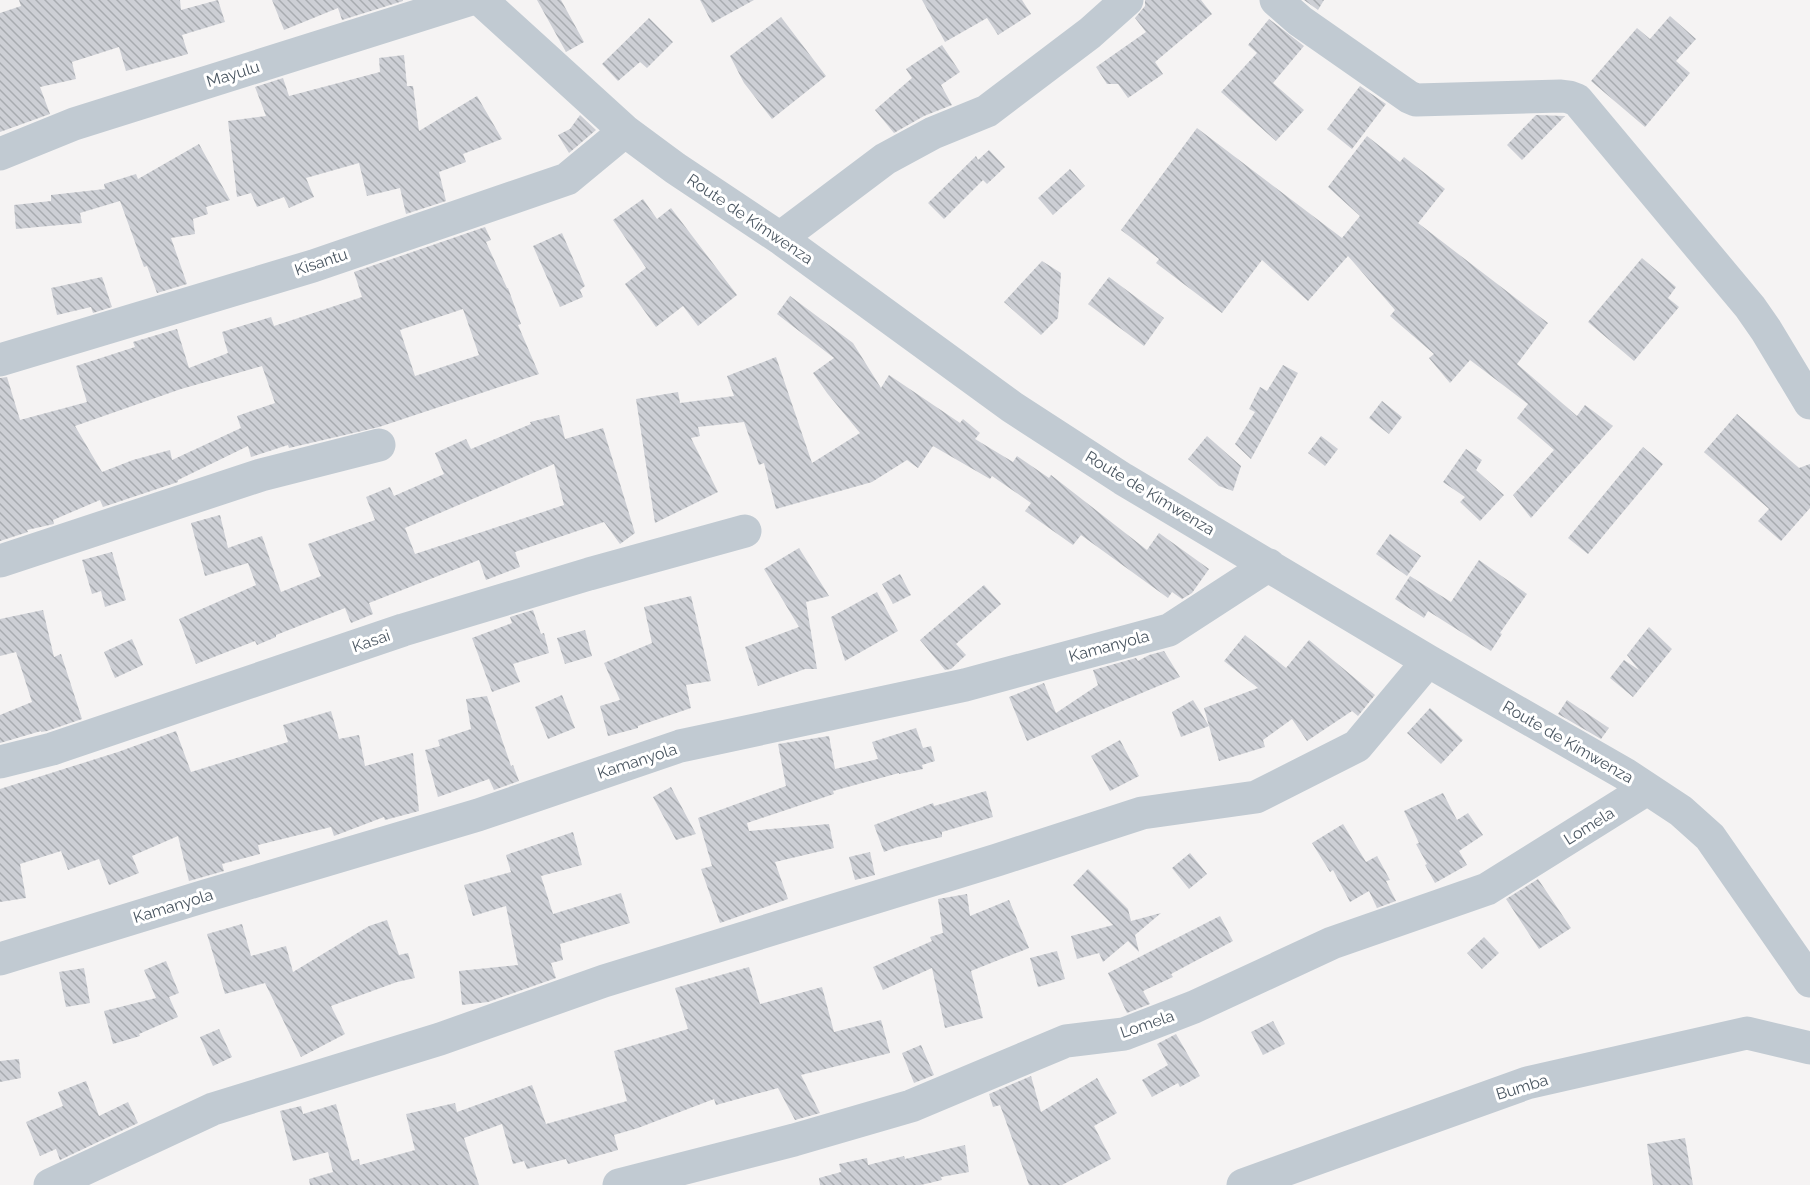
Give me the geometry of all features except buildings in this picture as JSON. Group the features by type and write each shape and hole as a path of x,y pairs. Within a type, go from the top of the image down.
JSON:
{"street":[{"name":"Mayulu","path":"0,154 74,124 468,0"},
{"name":"Route de Kimwenza","path":"481,0 625,131 675,168 780,238 1012,407 1124,479 1428,661 1625,774 1681,811 1710,837 1810,981"},
{"path":"780,238 885,159 933,133 987,111 1090,33 1127,0"},
{"path":"1276,0 1300,21 1416,100 1561,96 1577,100 1750,307 1810,403"},
{"name":"Kisantu","path":"0,360 313,266 567,179 625,131"},
{"path":"0,561 261,475 379,445"},
{"name":"Kasai","path":"0,762 52,749 403,630 589,574 745,531"},
{"name":"Kamanyola","path":"0,959 478,815 680,746 965,685 1169,630 1269,565"},
{"path":"50,1185 213,1109 440,1039 604,981 1143,813 1256,797 1352,750 1428,661"},
{"name":"Lomela","path":"619,1185 794,1140 911,1106 1066,1041 1124,1034 1194,1007 1332,943 1487,889 1647,789"},
{"name":"Bumba","path":"1243,1185 1527,1083 1747,1033 1810,1048"}]}
